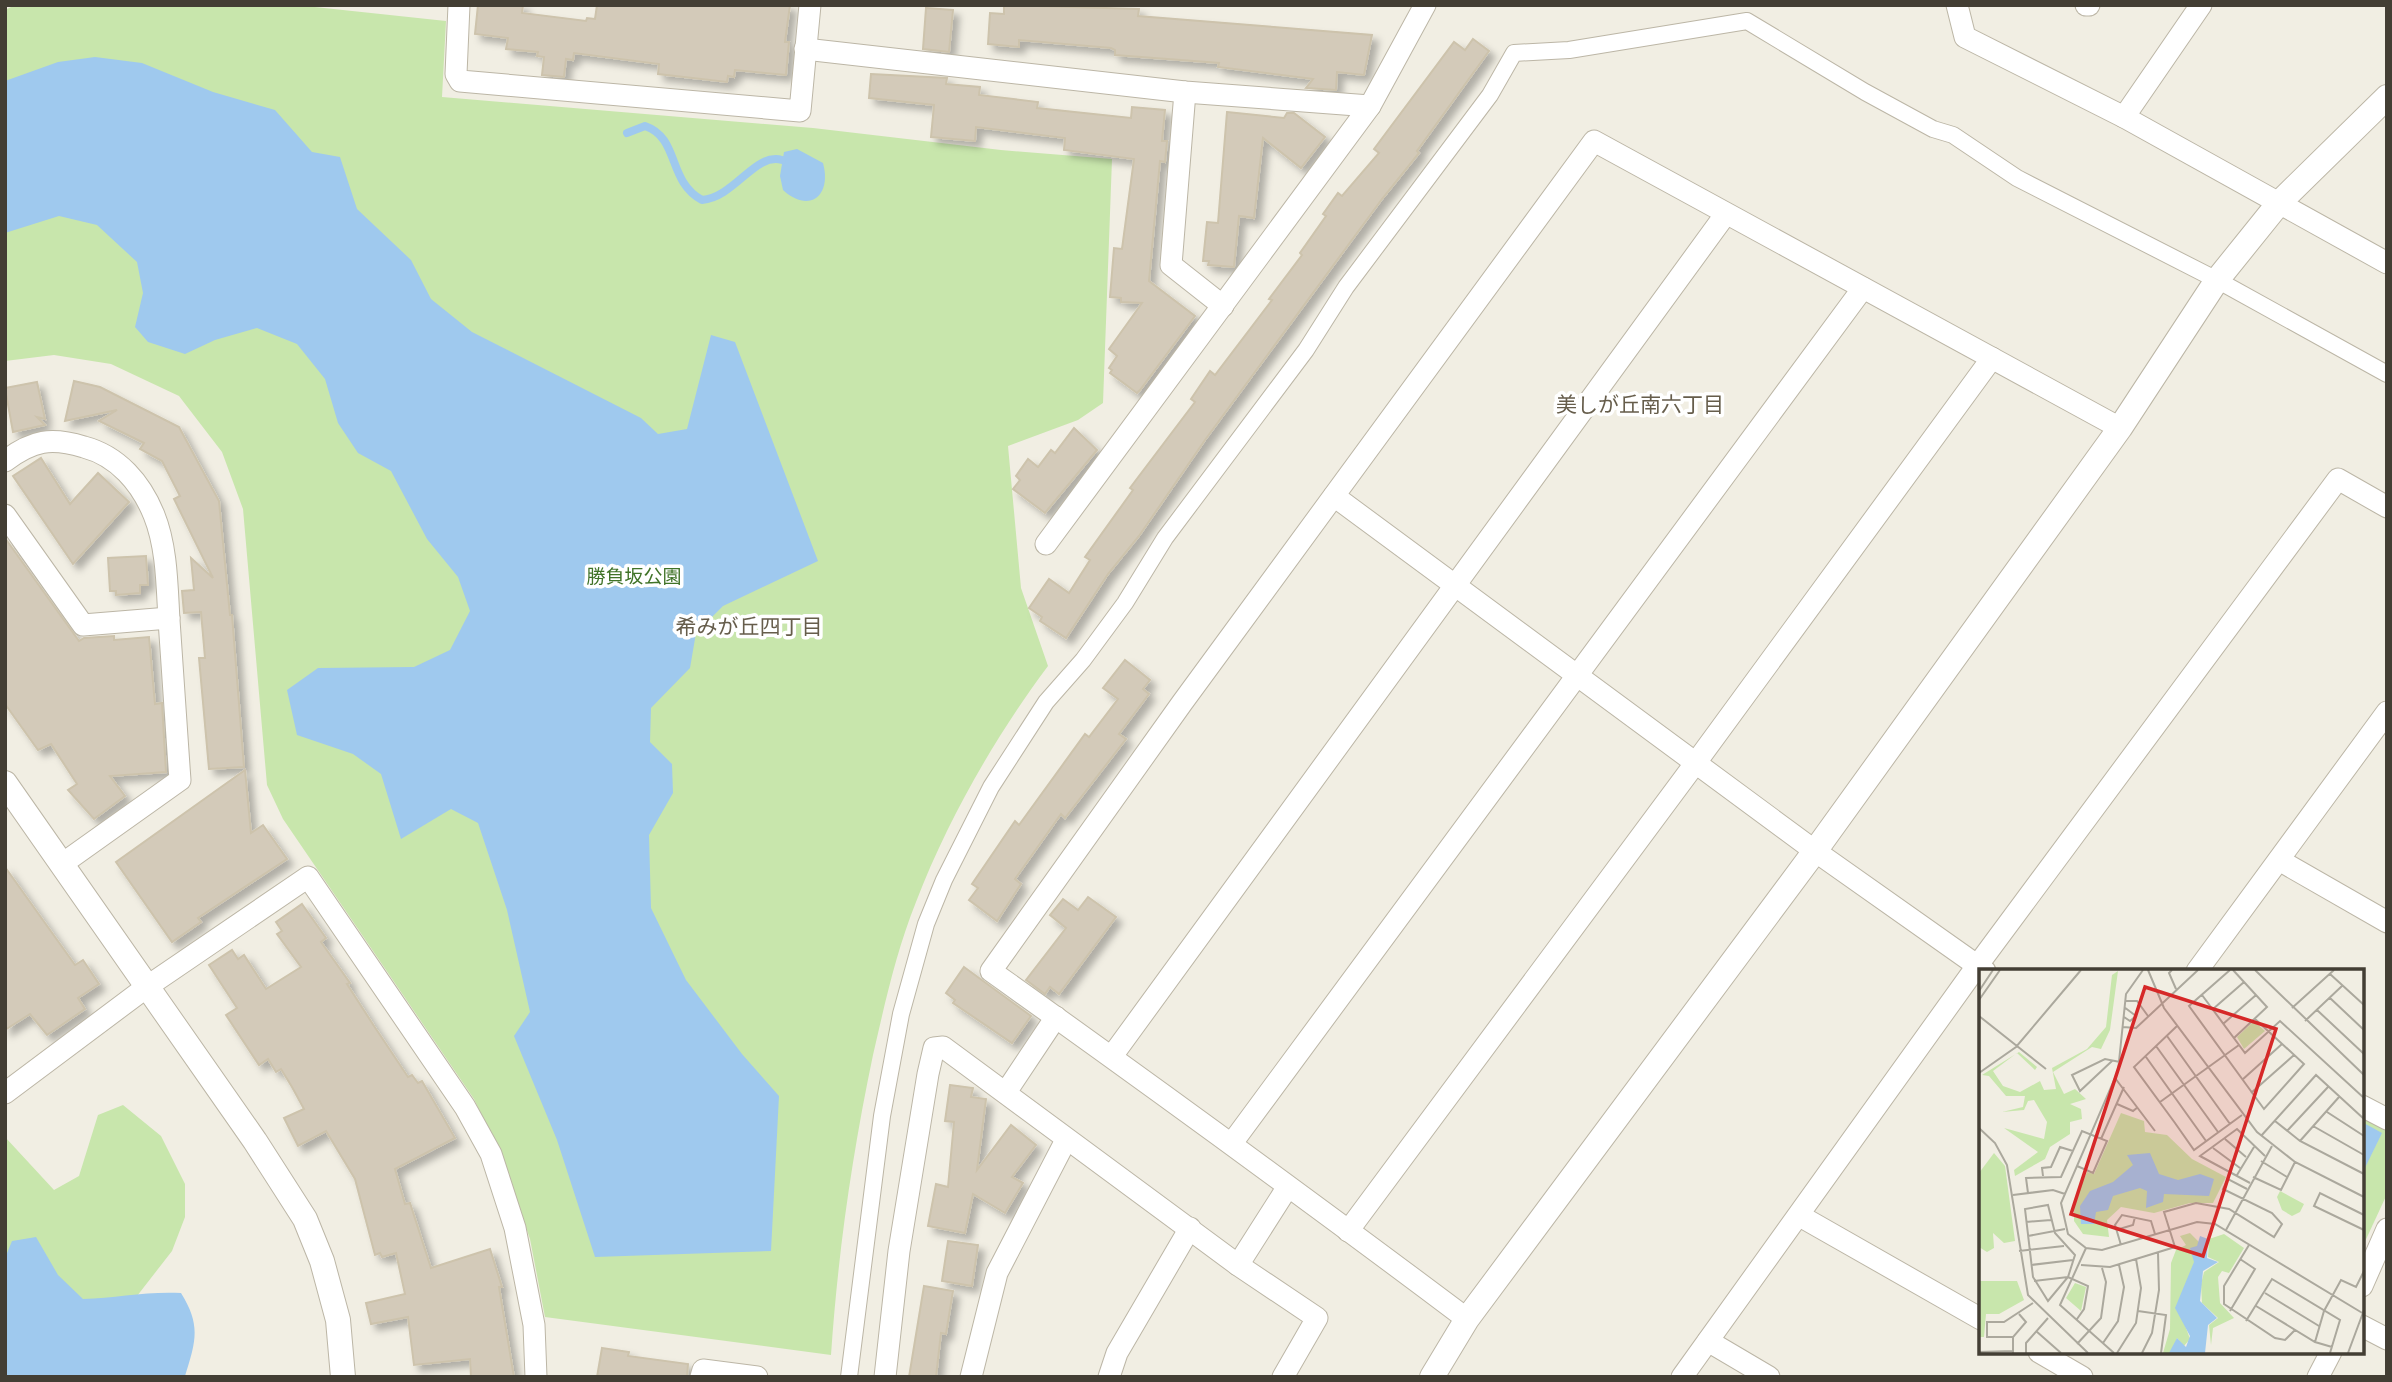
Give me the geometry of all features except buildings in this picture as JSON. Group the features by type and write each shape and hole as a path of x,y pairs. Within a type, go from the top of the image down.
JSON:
{"street":[{"path":"459,5 456,74 460,81 800,111 810,5"},
{"path":"1046,544 1370,106 1425,5"},
{"path":"1957,5 1965,37 2124,117 2387,263"},
{"path":"2124,117 2201,5"},
{"path":"849,1377 882,1116 901,1014 926,924 944,880 991,787 1046,702 1083,660 1125,603 1165,538 1306,350 1346,287 1490,95 1514,53 1581,49 1747,21 1865,92 1933,129 1954,135 2017,178 2217,280 2387,374"},
{"path":"805,49 1185,92 1370,106"},
{"path":"1185,92 1171,265 1223,306"},
{"path":"1432,1377 1467,1319 1815,850 2120,428 2217,280 2278,203 2387,97"},
{"path":"1467,1319 1287,1188 1232,1143 991,971 1594,141 1725,215 2120,428"},
{"path":"1112,1056 1725,215"},
{"path":"1232,1143 1863,288"},
{"path":"1348,1231 1992,358"},
{"path":"5,461 25,446 59,439 92,449 118,462 140,488 155,516 165,565 180,780 62,864"},
{"path":"1334,496 1815,850 1981,968 2338,479 2387,507"},
{"path":"5,515 83,625 169,618"},
{"path":"2198,969 2386,713"},
{"path":"5,783 255,1141 305,1219 323,1261 338,1320 343,1377"},
{"path":"2279,860 2387,922"},
{"path":"5,1093 148,986 308,877 465,1107 491,1154 514,1228 534,1325 536,1377"},
{"path":"1682,1377 1979,971"},
{"path":"1006,1092 1056,1017"},
{"path":"885,1377 899,1251 934,1048 943,1047 1238,1265 1317,1318 1283,1377"},
{"path":"2364,1107 2387,1119"},
{"path":"971,1377 997,1273 1066,1140"},
{"path":"1238,1265 1287,1188"},
{"path":"1800,1216 1979,1318"},
{"path":"1109,1377 1116,1353 1190,1228"},
{"path":"2364,1281 2387,1229"},
{"path":"2364,1327 2387,1339"},
{"path":"1708,1341 1769,1377"},
{"path":"2042,1354 2082,1377"},
{"path":"2318,1377 2330,1354"},
{"path":"701,1377 702,1370 757,1377"}],"green space":[{"name":"勝負坂公園","path":"15,5 296,5 446,21 442,97 813,128 1001,150 1112,159 1103,403 1078,420 1008,446 1021,588 1048,666 991,750 958,810 916,902 891,978 865,1092 847,1204 831,1355 545,1317 530,1239 503,1160 474,1099 283,819 267,785 243,509 222,452 179,396 111,364 54,355 5,361 5,10"},
{"path":"123,1105 161,1136 185,1184 185,1217 172,1251 123,1314 5,1306 5,1137 54,1190 79,1176 98,1115"},
{"path":"2364,1119 2387,1131 2387,1194 2364,1244"}],"water":[{"path":"95,57 142,63 213,92 275,110 312,152 340,157 357,209 411,260 431,299 472,332 641,418 658,434 687,429 711,335 735,342 818,561 723,606 696,633 690,668 651,708 650,742 672,764 673,793 649,835 651,908 686,980 742,1054 779,1096 771,1251 595,1257 557,1140 514,1036 530,1012 507,910 478,823 451,809 401,839 381,774 353,754 297,735 287,690 318,668 414,667 450,650 470,611 458,577 427,539 391,471 358,453 338,423 325,379 297,344 257,328 215,340 185,354 148,342 135,327 143,293 137,262 97,225 59,216 5,233 5,81 58,62"},
{"path":"797,149 823,163 824,185 816,198 809,201 801,201 783,190 780,176 784,152"},
{"path":"2364,1123 2382,1133 2364,1170"},
{"path":"36,1237 58,1275 83,1299 181,1293 192,1315 195,1333 185,1376 5,1377 5,1258 12,1241"}],"waterway":[{"path":"627,133 645,126 656,132 664,140 683,182 702,200 725,191 763,162 782,160"}],"district":[{"name":"美しが丘南六丁目","path":"1640,404"},
{"name":"希みが丘四丁目","path":"749,626"}]}
